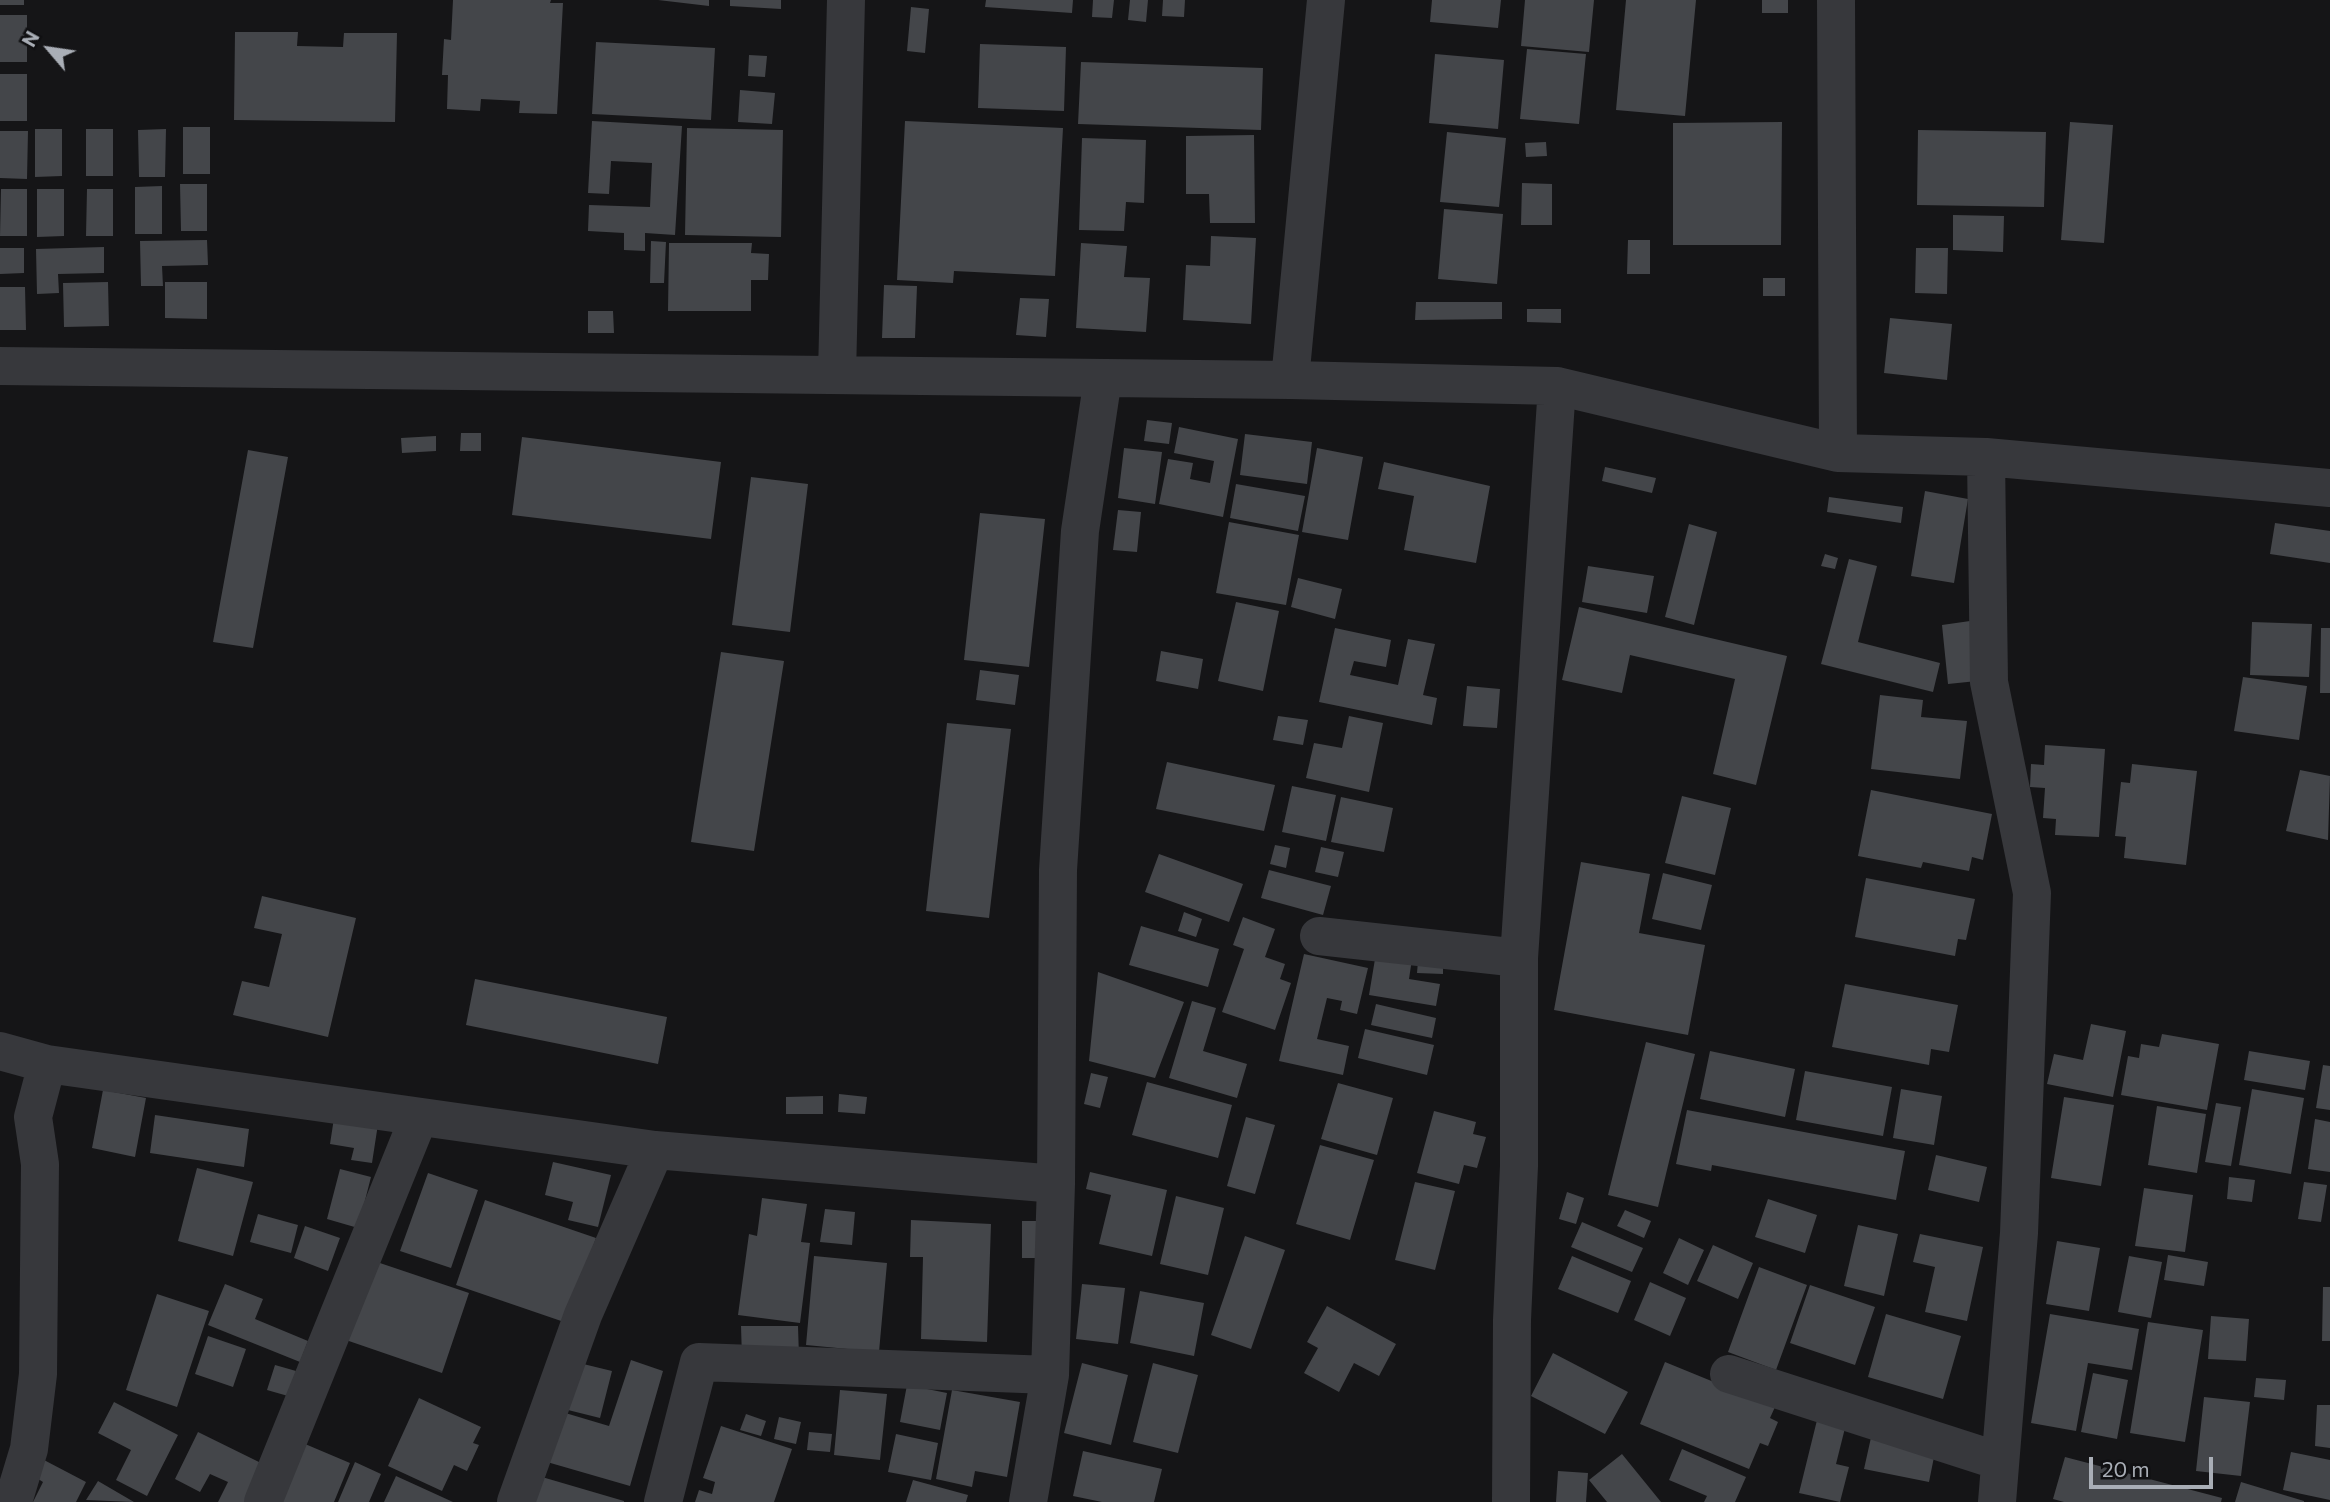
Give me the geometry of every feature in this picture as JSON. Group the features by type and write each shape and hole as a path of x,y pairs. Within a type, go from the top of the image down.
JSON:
{"street":[{"path":"838,375 846,0"},
{"path":"1290,380 1326,0"},
{"path":"1836,0 1838,453"},
{"path":"0,366 1290,380 1557,386 1838,453 1986,457 2330,488"},
{"path":"1028,1502 1050,1375 1056,1184 1058,870 1080,531 1103,378"},
{"path":"1511,1502 1512,1320 1519,1166 1520,958 1557,386"},
{"path":"1986,457 1989,682 2032,893 2019,1233 1997,1502"},
{"path":"1319,936 1520,958"},
{"path":"0,1051 47,1065 655,1150 1056,1184"},
{"path":"13,1502 29,1449 38,1374 40,1164 33,1116 47,1065"},
{"path":"263,1502 419,1117"},
{"path":"516,1502 583,1315 655,1150"},
{"path":"663,1502 699,1362 1050,1375"},
{"path":"1729,1374 1999,1461"}],"building":[{"path":"0,0 24,0 24,5 0,5"},
{"path":"453,0 551,0 550,3 563,3 557,114 519,113 520,101 481,99 480,111 447,109 448,75 442,75 444,39 451,40"},
{"path":"658,0 709,0 709,6"},
{"path":"730,0 781,0 781,9 730,6"},
{"path":"986,0 1073,0 1072,13 985,7"},
{"path":"1093,0 1114,0 1112,18 1092,17"},
{"path":"1130,0 1148,0 1146,22 1128,20"},
{"path":"1163,0 1185,0 1184,17 1162,16"},
{"path":"1432,0 1501,0 1498,28 1430,22"},
{"path":"1525,0 1594,0 1589,52 1521,46"},
{"path":"1626,0 1696,0 1685,116 1616,110"},
{"path":"1762,0 1788,0 1788,13 1762,13"},
{"path":"911,7 929,9 925,53 907,51"},
{"path":"0,15 27,15 27,62 0,62"},
{"path":"235,32 298,32 297,46 343,47 344,33 397,33 395,122 234,120"},
{"path":"596,42 715,48 711,120 592,114"},
{"path":"980,44 1066,47 1064,111 978,108"},
{"path":"1527,49 1586,54 1579,124 1520,119"},
{"path":"1435,54 1504,60 1498,129 1429,123"},
{"path":"749,55 767,56 765,77 748,76"},
{"path":"1081,62 1263,68 1261,130 1078,124"},
{"path":"0,74 27,74 27,121 0,121"},
{"path":"740,90 775,93 772,124 738,122"},
{"path":"592,121 682,126 675,235 645,233 645,251 624,250 624,233 588,231 589,205 650,207 652,163 611,161 609,194 588,193"},
{"path":"905,121 1063,128 1055,276 954,271 953,283 897,280"},
{"path":"1782,122 1781,245 1673,245 1673,123"},
{"path":"2070,122 2113,125 2104,243 2061,240"},
{"path":"183,127 210,127 210,174 183,174"},
{"path":"687,128 783,130 781,237 685,235"},
{"path":"35,129 62,129 62,176 35,177"},
{"path":"86,129 113,129 113,176 86,176"},
{"path":"166,129 165,177 139,177 138,130"},
{"path":"1918,130 2046,132 2044,207 1917,205"},
{"path":"0,131 28,131 27,179 0,178"},
{"path":"1447,132 1506,138 1499,207 1440,202"},
{"path":"1254,135 1255,223 1210,223 1209,194 1186,194 1186,136"},
{"path":"1082,138 1146,140 1144,203 1126,202 1124,231 1079,230"},
{"path":"1546,142 1547,156 1526,157 1525,143"},
{"path":"1522,183 1552,184 1552,225 1521,225"},
{"path":"180,184 207,184 207,231 181,231"},
{"path":"162,186 162,234 135,234 135,187"},
{"path":"1,189 27,189 27,236 0,236"},
{"path":"37,189 64,189 64,236 37,237"},
{"path":"87,189 113,189 113,236 86,236"},
{"path":"1444,209 1503,214 1497,284 1438,279"},
{"path":"1953,215 2004,216 2003,252 1953,250"},
{"path":"1211,236 1256,238 1251,324 1183,320 1186,265 1210,266"},
{"path":"207,240 208,265 162,266 163,286 141,286 140,241"},
{"path":"1628,240 1650,240 1650,274 1627,274"},
{"path":"651,241 666,242 664,283 650,283"},
{"path":"669,243 752,243 751,253 769,254 768,280 751,280 751,311 668,311"},
{"path":"1081,243 1127,246 1124,277 1150,278 1146,332 1076,328"},
{"path":"104,247 104,273 58,274 59,293 37,294 36,249"},
{"path":"0,248 24,248 24,273 0,274"},
{"path":"1916,248 1948,248 1947,294 1915,293"},
{"path":"1763,278 1785,278 1785,296 1763,296"},
{"path":"108,282 109,326 64,327 63,283"},
{"path":"165,282 207,282 207,319 165,318"},
{"path":"884,285 917,286 915,338 882,338"},
{"path":"0,287 25,287 26,330 0,330"},
{"path":"1020,298 1049,299 1046,337 1016,335"},
{"path":"1416,302 1502,302 1502,319 1415,320"},
{"path":"1527,309 1561,309 1561,323 1527,322"},
{"path":"588,311 613,311 614,333 588,333"},
{"path":"1890,318 1952,324 1947,380 1884,373"},
{"path":"1147,420 1172,423 1169,444 1144,441"},
{"path":"1179,427 1238,439 1223,517 1159,504 1168,459 1193,463 1190,479 1210,483 1214,461 1174,453"},
{"path":"461,433 481,433 481,451 460,451"},
{"path":"1245,434 1312,442 1307,484 1240,475"},
{"path":"436,436 436,451 402,453 401,438"},
{"path":"522,437 721,462 711,539 512,515"},
{"path":"1124,448 1162,452 1155,504 1118,498"},
{"path":"1317,448 1363,457 1348,540 1302,532"},
{"path":"248,450 288,457 253,648 213,642"},
{"path":"1384,462 1490,486 1476,563 1404,550 1414,496 1378,489"},
{"path":"1605,467 1656,478 1652,493 1602,481"},
{"path":"751,477 808,484 790,632 732,625"},
{"path":"1236,484 1305,496 1298,531 1230,518"},
{"path":"1925,491 1968,499 1954,583 1911,576"},
{"path":"1829,497 1903,507 1901,523 1827,512"},
{"path":"1118,510 1141,512 1137,552 1113,550"},
{"path":"980,513 1045,519 1029,667 964,660"},
{"path":"1229,522 1299,535 1286,605 1216,593"},
{"path":"2275,523 2330,531 2330,563 2270,554"},
{"path":"1689,524 1717,532 1694,625 1665,617"},
{"path":"1825,554 1838,558 1835,569 1821,566"},
{"path":"1849,559 1877,566 1858,642 1940,663 1933,692 1821,664"},
{"path":"1588,566 1654,576 1647,613 1582,602"},
{"path":"1298,578 1342,589 1335,619 1291,607"},
{"path":"1236,602 1279,611 1263,691 1218,681"},
{"path":"1579,607 1787,656 1756,785 1713,774 1735,679 1630,655 1622,693 1562,680"},
{"path":"1970,621 1977,681 1948,684 1942,625"},
{"path":"2252,622 2312,624 2309,677 2250,675"},
{"path":"1335,628 1391,640 1386,667 1354,661 1350,675 1398,685 1408,639 1435,644 1423,695 1437,698 1432,725 1319,702"},
{"path":"2321,628 2330,628 2330,693 2320,693"},
{"path":"1161,651 1203,659 1198,689 1156,681"},
{"path":"721,652 784,661 754,851 691,842"},
{"path":"980,670 1019,675 1015,705 976,700"},
{"path":"2243,677 2307,686 2299,740 2234,731"},
{"path":"1467,686 1500,689 1497,728 1463,726"},
{"path":"1880,695 1923,700 1921,717 1967,721 1960,779 1871,769"},
{"path":"1278,716 1308,720 1303,745 1273,740"},
{"path":"1349,716 1383,723 1369,792 1306,778 1314,743 1342,748"},
{"path":"947,723 1011,729 989,918 926,911"},
{"path":"2045,745 2105,749 2099,837 2055,835 2056,819 2043,818 2045,788 2030,787 2031,764 2044,765"},
{"path":"1167,762 1275,785 1264,831 1156,809"},
{"path":"2132,764 2197,771 2186,865 2124,858 2126,837 2115,836 2121,782 2130,783"},
{"path":"2300,770 2330,776 2328,840 2286,831"},
{"path":"1292,786 1336,795 1326,841 1282,832"},
{"path":"1871,790 1992,814 1983,860 1972,857 1969,871 1923,862 1921,868 1858,856"},
{"path":"1682,796 1731,808 1715,875 1665,863"},
{"path":"1341,797 1393,808 1384,852 1331,842"},
{"path":"1275,845 1290,848 1286,868 1270,864"},
{"path":"1321,847 1344,852 1338,877 1315,872"},
{"path":"1159,854 1243,884 1229,922 1145,892"},
{"path":"1581,862 1650,874 1639,933 1705,945 1688,1035 1554,1010"},
{"path":"1269,870 1331,886 1323,915 1261,898"},
{"path":"1663,873 1712,885 1701,930 1652,919"},
{"path":"1866,878 1975,899 1966,940 1958,939 1955,956 1855,937"},
{"path":"262,896 356,918 328,1037 233,1015 242,981 269,987 282,934 254,928"},
{"path":"1184,912 1202,919 1196,937 1178,931"},
{"path":"1243,917 1275,929 1265,957 1285,964 1280,979 1291,983 1275,1030 1222,1012 1244,949 1233,945"},
{"path":"1141,926 1219,949 1208,987 1129,965"},
{"path":"1376,953 1412,959 1409,979 1440,984 1436,1006 1369,995"},
{"path":"1304,954 1368,968 1357,1014 1340,1010 1342,1001 1327,998 1317,1039 1349,1046 1343,1075 1279,1061"},
{"path":"1418,961 1443,962 1443,974 1417,973"},
{"path":"1098,972 1184,1002 1155,1078 1089,1061"},
{"path":"475,979 667,1017 658,1064 466,1025"},
{"path":"1845,984 1958,1005 1949,1052 1931,1049 1929,1065 1832,1047"},
{"path":"1192,1001 1216,1008 1203,1051 1247,1064 1237,1098 1169,1078"},
{"path":"1376,1004 1436,1018 1432,1038 1371,1025"},
{"path":"2091,1024 2126,1031 2113,1097 2047,1084 2054,1054 2083,1060"},
{"path":"1365,1029 1434,1045 1427,1075 1358,1058"},
{"path":"2162,1034 2219,1044 2207,1110 2121,1095 2128,1056 2139,1058 2141,1044 2159,1047"},
{"path":"1646,1042 1695,1054 1658,1207 1608,1195"},
{"path":"1710,1051 1795,1069 1785,1117 1700,1099"},
{"path":"2249,1051 2310,1061 2305,1090 2244,1080"},
{"path":"2323,1065 2330,1066 2330,1110 2316,1108"},
{"path":"1805,1071 1892,1087 1883,1136 1796,1120"},
{"path":"1091,1073 1108,1077 1100,1108 1084,1104"},
{"path":"1147,1082 1232,1105 1218,1158 1132,1135"},
{"path":"1338,1083 1393,1098 1377,1155 1321,1139"},
{"path":"1901,1089 1942,1096 1934,1145 1893,1138"},
{"path":"2252,1089 2304,1098 2291,1174 2239,1165"},
{"path":"103,1090 146,1098 135,1157 92,1148"},
{"path":"839,1094 867,1097 865,1114 838,1112"},
{"path":"823,1096 823,1114 786,1114 786,1097"},
{"path":"2064,1097 2114,1105 2101,1186 2051,1178"},
{"path":"2216,1103 2241,1107 2231,1166 2205,1162"},
{"path":"2157,1106 2206,1114 2197,1173 2148,1165"},
{"path":"1687,1110 1905,1151 1896,1200 1712,1165 1711,1171 1676,1164"},
{"path":"1434,1111 1476,1122 1473,1134 1486,1137 1477,1168 1464,1165 1459,1184 1417,1173"},
{"path":"155,1115 249,1129 244,1167 150,1153"},
{"path":"1246,1117 1275,1125 1255,1194 1227,1186"},
{"path":"334,1118 378,1124 372,1163 351,1160 354,1148 330,1144"},
{"path":"2315,1119 2330,1122 2330,1172 2308,1169"},
{"path":"1320,1145 1374,1160 1350,1240 1296,1224"},
{"path":"1936,1155 1987,1167 1979,1202 1928,1190"},
{"path":"553,1162 611,1175 598,1227 568,1220 573,1202 545,1195"},
{"path":"197,1168 253,1182 233,1256 178,1241"},
{"path":"340,1169 371,1177 358,1228 327,1219"},
{"path":"1090,1172 1167,1190 1152,1256 1099,1244 1111,1195 1086,1189"},
{"path":"428,1173 478,1190 451,1268 400,1251"},
{"path":"2229,1177 2255,1180 2252,1202 2227,1199"},
{"path":"1415,1182 1455,1191 1435,1270 1395,1260"},
{"path":"2304,1182 2327,1185 2321,1222 2298,1219"},
{"path":"2144,1188 2193,1195 2185,1252 2135,1246"},
{"path":"1567,1192 1584,1198 1576,1224 1559,1219"},
{"path":"1176,1196 1224,1208 1208,1275 1160,1264"},
{"path":"762,1198 807,1204 801,1242 810,1243 800,1323 738,1315 749,1234 757,1236"},
{"path":"1768,1199 1817,1215 1805,1253 1755,1237"},
{"path":"485,1200 596,1238 567,1323 456,1285"},
{"path":"825,1209 855,1212 852,1245 820,1242"},
{"path":"1625,1210 1651,1221 1644,1238 1617,1226"},
{"path":"258,1214 298,1225 291,1253 250,1242"},
{"path":"911,1220 991,1224 987,1342 921,1339 923,1257 910,1257"},
{"path":"1022,1221 1039,1221 1039,1258 1022,1258"},
{"path":"1582,1222 1643,1248 1632,1272 1571,1247"},
{"path":"1858,1225 1898,1234 1884,1296 1844,1286"},
{"path":"305,1226 340,1238 328,1271 294,1258"},
{"path":"1920,1234 1983,1247 1967,1321 1925,1312 1935,1267 1913,1262"},
{"path":"1245,1236 1285,1250 1251,1349 1211,1335"},
{"path":"1679,1238 1704,1250 1688,1285 1663,1273"},
{"path":"2057,1241 2100,1248 2089,1311 2046,1304"},
{"path":"1713,1245 1753,1263 1738,1299 1697,1281"},
{"path":"2168,1255 2208,1262 2204,1286 2164,1280"},
{"path":"814,1256 887,1263 879,1352 806,1345"},
{"path":"1572,1256 1631,1281 1618,1313 1558,1289"},
{"path":"2129,1256 2162,1262 2151,1318 2118,1312"},
{"path":"371,1260 469,1293 442,1373 343,1339"},
{"path":"1759,1267 1807,1285 1776,1370 1728,1352"},
{"path":"1650,1282 1686,1298 1670,1336 1634,1320"},
{"path":"225,1284 263,1299 255,1319 308,1341 300,1362 208,1325"},
{"path":"1082,1284 1125,1288 1118,1344 1076,1339"},
{"path":"1810,1285 1875,1307 1855,1365 1790,1343"},
{"path":"2323,1287 2330,1287 2330,1341 2322,1341"},
{"path":"1140,1291 1204,1303 1194,1356 1130,1343"},
{"path":"157,1294 209,1311 177,1407 126,1390"},
{"path":"1327,1306 1396,1344 1379,1376 1354,1363 1339,1392 1304,1373 1318,1348 1307,1342"},
{"path":"1886,1314 1961,1336 1943,1399 1868,1377"},
{"path":"2050,1314 2139,1329 2132,1370 2088,1363 2076,1431 2031,1423"},
{"path":"2211,1316 2249,1319 2246,1361 2208,1359"},
{"path":"2148,1322 2203,1330 2185,1442 2130,1433"},
{"path":"741,1326 798,1326 799,1357 742,1358"},
{"path":"208,1336 246,1349 233,1387 195,1374"},
{"path":"1553,1353 1628,1392 1605,1434 1531,1396"},
{"path":"631,1360 663,1371 630,1486 547,1462 562,1412 609,1426"},
{"path":"571,1361 612,1371 600,1418 560,1408"},
{"path":"1665,1362 1775,1407 1770,1418 1778,1422 1768,1446 1760,1443 1749,1469 1640,1424"},
{"path":"1082,1363 1128,1375 1111,1445 1064,1433"},
{"path":"1153,1363 1198,1375 1178,1453 1133,1442"},
{"path":"275,1365 296,1371 288,1396 267,1390"},
{"path":"2093,1373 2128,1380 2117,1439 2081,1432"},
{"path":"2256,1378 2286,1380 2284,1400 2254,1397"},
{"path":"907,1385 947,1393 940,1430 900,1422"},
{"path":"840,1390 887,1394 880,1460 834,1455"},
{"path":"952,1390 1020,1402 1007,1477 975,1471 972,1487 936,1479"},
{"path":"2204,1397 2250,1402 2241,1476 2196,1471"},
{"path":"419,1398 481,1427 473,1443 479,1445 467,1471 454,1465 442,1491 388,1466"},
{"path":"114,1402 178,1435 147,1496 116,1480 131,1450 98,1433"},
{"path":"2317,1405 2330,1405 2330,1448 2315,1446"},
{"path":"1819,1412 1847,1420 1836,1464 1849,1467 1840,1502 1799,1493"},
{"path":"746,1414 766,1421 761,1436 740,1430"},
{"path":"779,1417 801,1422 796,1444 774,1439"},
{"path":"721,1426 792,1449 774,1502 695,1502 699,1490 712,1494 715,1482 703,1478"},
{"path":"198,1432 263,1464 245,1502 218,1502 228,1482 210,1474 200,1492 175,1479"},
{"path":"809,1432 832,1434 830,1452 807,1450"},
{"path":"1872,1433 1936,1447 1929,1482 1864,1469"},
{"path":"896,1434 938,1443 931,1480 888,1472"},
{"path":"298,1441 350,1463 334,1502 272,1502"},
{"path":"1682,1449 1746,1477 1735,1502 1704,1502 1707,1496 1669,1480"},
{"path":"1083,1451 1162,1469 1154,1502 1102,1502 1073,1496"},
{"path":"2291,1452 2330,1460 2330,1500 2283,1490"},
{"path":"1622,1454 1661,1502 1607,1502 1589,1480"},
{"path":"2065,1457 2222,1498 2221,1502 2064,1502 2053,1499"},
{"path":"44,1460 86,1482 76,1502 33,1502 43,1482 35,1477"},
{"path":"355,1462 381,1474 369,1502 338,1502"},
{"path":"1558,1471 1588,1473 1586,1502 1556,1502"},
{"path":"396,1476 453,1502 384,1502"},
{"path":"542,1477 624,1501 624,1502 534,1502"},
{"path":"913,1480 968,1495 966,1502 906,1502"},
{"path":"98,1481 134,1502 86,1500"},
{"path":"2241,1482 2304,1501 2304,1502 2235,1502"}]}
